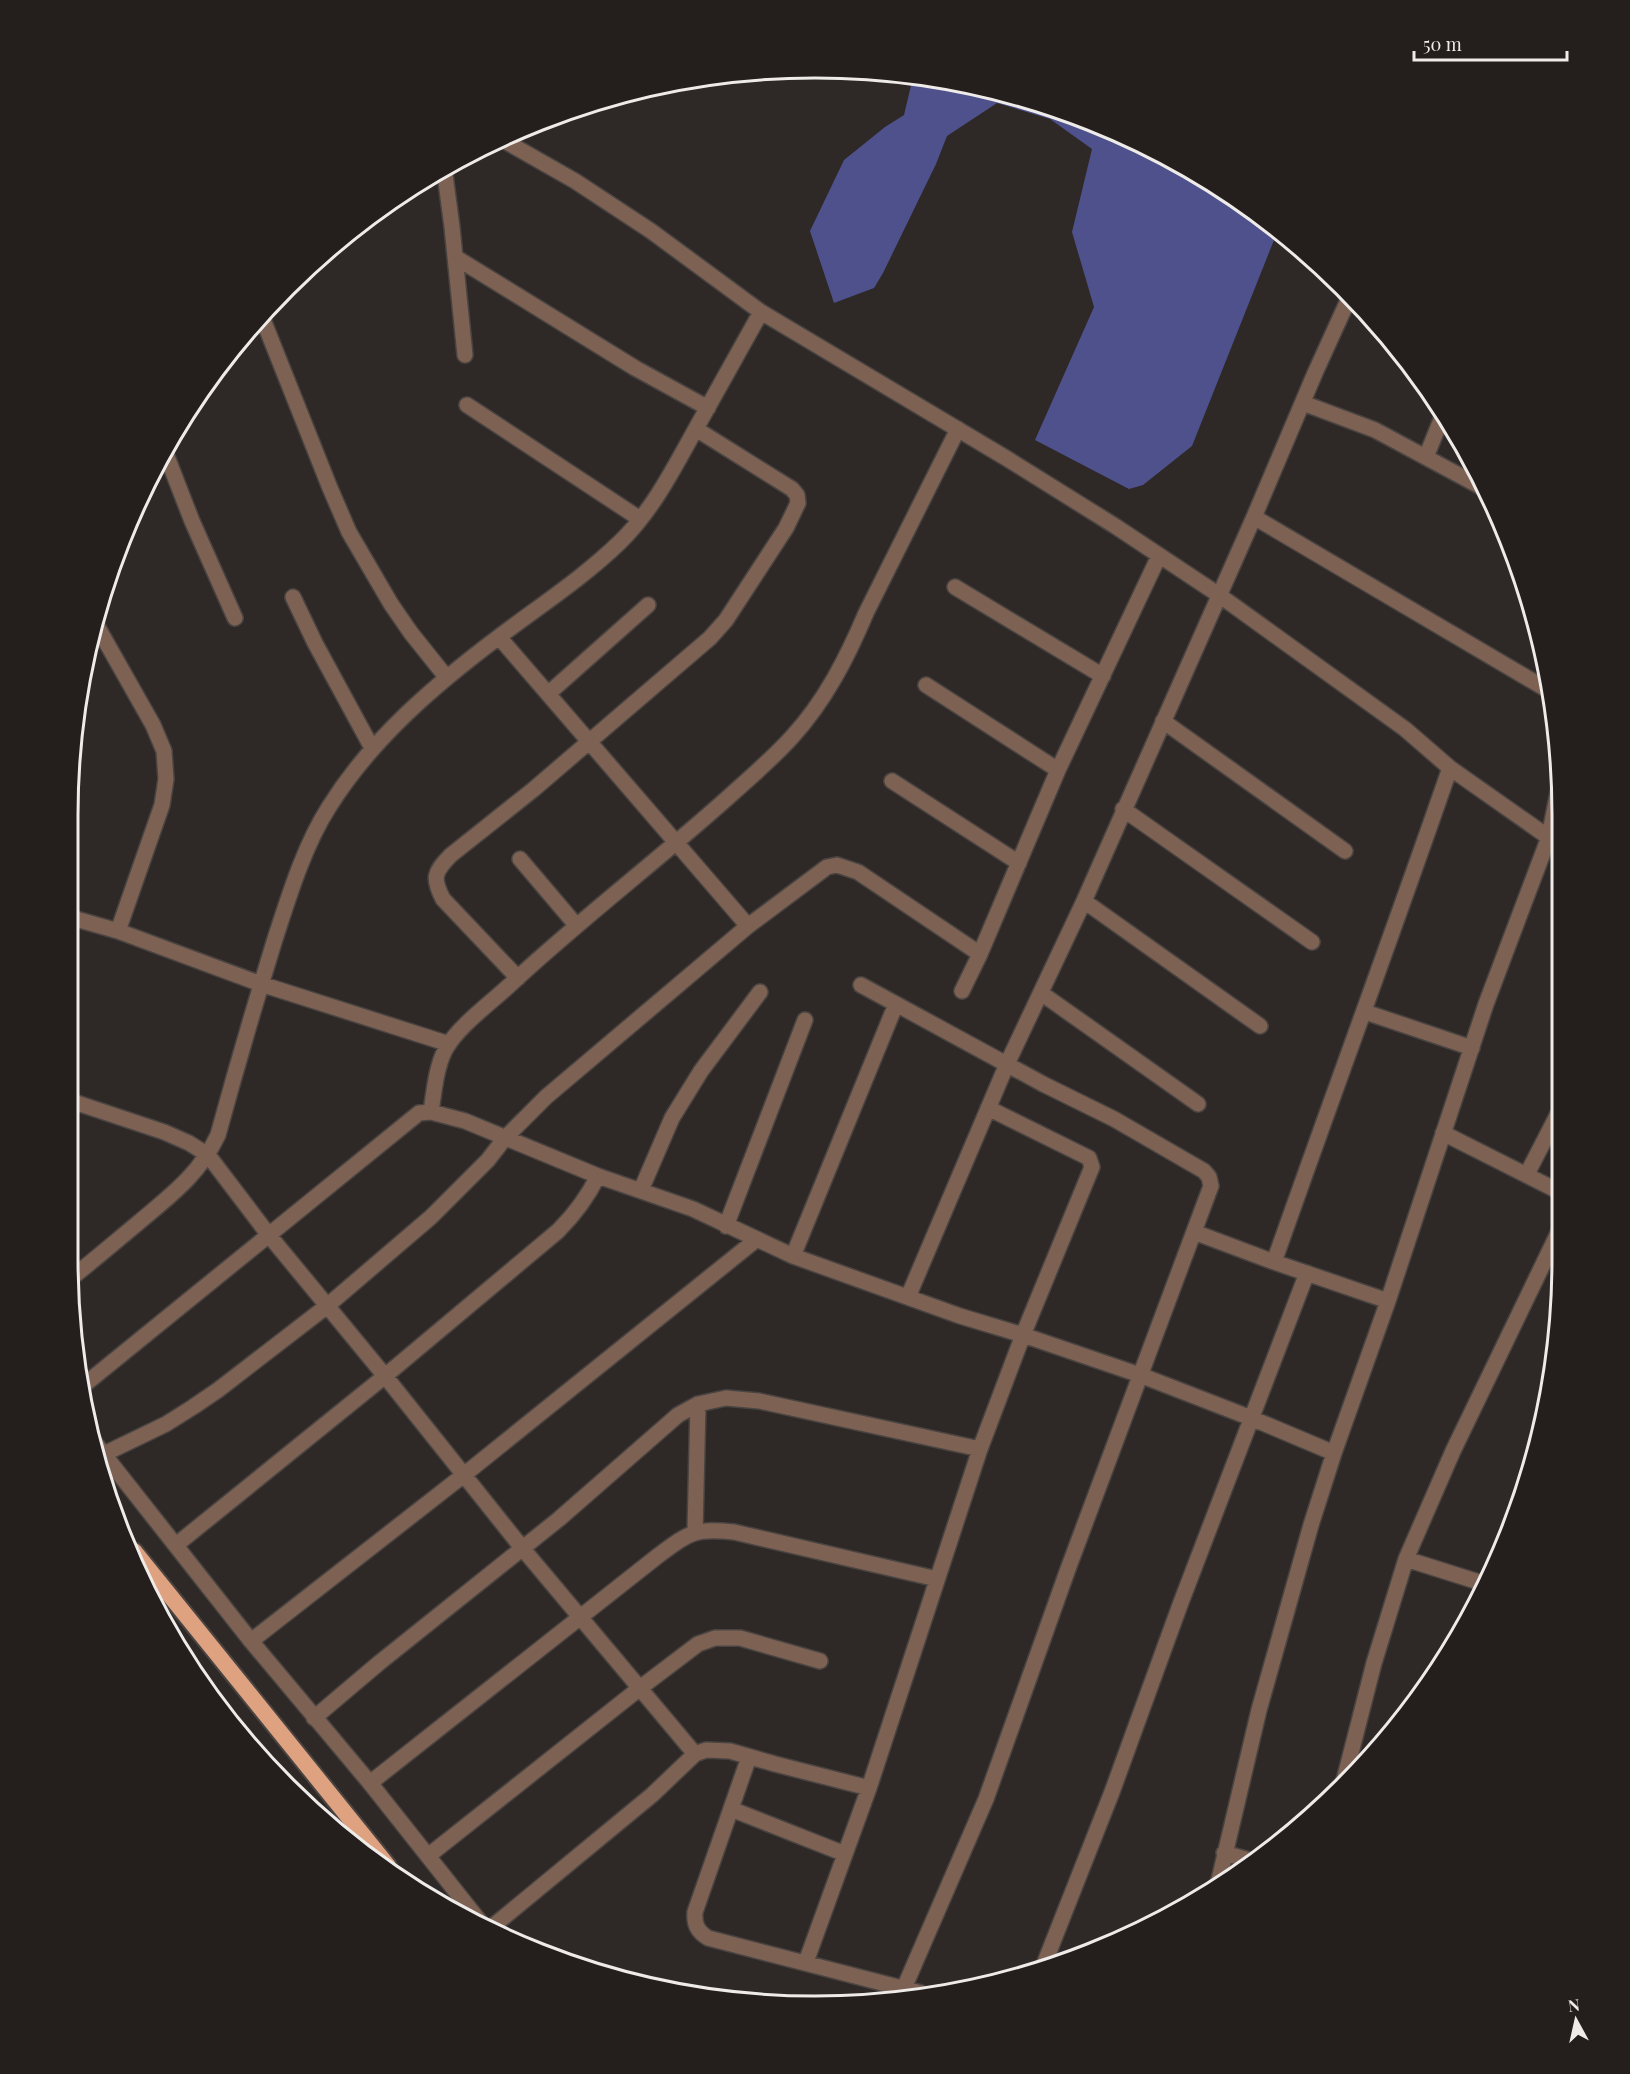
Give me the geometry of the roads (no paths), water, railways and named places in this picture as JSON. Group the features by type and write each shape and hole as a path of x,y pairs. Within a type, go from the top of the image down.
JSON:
{"highway":[{"path":"144,1564 376,1851"}],"street":[{"path":"510,144 575,181 651,231 761,312 1106,520 1219,595 1405,729 1450,768 1552,840"},
{"path":"445,178 465,355"},
{"path":"455,257 635,368 708,408"},
{"path":"908,1297 1006,1064 1084,901 1346,305"},
{"path":"79,1273 174,1192 194,1173 208,1155 218,1135 287,902 328,809 372,747 447,678 565,589 622,540 669,478 761,312"},
{"path":"265,325 349,532 404,623 447,678"},
{"path":"1303,403 1375,430 1472,482"},
{"path":"467,405 640,519"},
{"path":"1426,457 1439,424"},
{"path":"518,978 443,899 436,886 435,875 451,855 534,789 710,638 726,620 795,512 798,503 797,495 792,489 696,429"},
{"path":"430,1112 439,1066 449,1044 464,1027 576,925 678,842 791,739 825,695 958,429"},
{"path":"169,461 192,521 235,618"},
{"path":"1254,517 1540,686"},
{"path":"962,991 1058,770 1159,556"},
{"path":"955,587 1103,676"},
{"path":"293,597 372,747"},
{"path":"549,693 648,604"},
{"path":"101,633 153,725 164,751 166,779 162,805 118,930"},
{"path":"499,637 748,926"},
{"path":"926,685 1058,770"},
{"path":"1162,721 1345,851"},
{"path":"1274,1262 1343,1064 1365,1012 1450,768"},
{"path":"892,781 1019,863"},
{"path":"1123,809 1312,942"},
{"path":"1220,1875 1245,1763 1275,1650 1334,1453 1388,1301 1486,1004 1552,849"},
{"path":"520,859 576,925"},
{"path":"104,1454 166,1424 218,1390 327,1306 431,1216 488,1160 505,1138 546,1097 748,926 827,867 837,865 858,872 980,954"},
{"path":"1084,901 1260,1026"},
{"path":"78,919 118,930 261,984 449,1044"},
{"path":"861,985 1006,1064 1123,1123 1204,1171 1209,1177 1211,1186 1210,1195 1194,1232 1068,1569 986,1799 902,1991"},
{"path":"641,1190 672,1118 701,1071 760,992"},
{"path":"1041,993 1198,1104"},
{"path":"793,1256 896,1004"},
{"path":"1365,1012 1472,1048"},
{"path":"726,1226 805,1020"},
{"path":"78,1104 164,1132 189,1143 208,1155 268,1234 465,1474 523,1549 695,1754"},
{"path":"806,1962 869,1788 980,1449 1023,1335 1092,1167 1089,1158 988,1108"},
{"path":"88,1381 420,1113 430,1112 465,1121 598,1176 693,1209 793,1256 960,1316 1140,1375 1334,1453"},
{"path":"1527,1174 1552,1125"},
{"path":"1443,1133 1552,1188"},
{"path":"176,1545 385,1376 558,1231 576,1214 598,1176"},
{"path":"1194,1232 1388,1301"},
{"path":"251,1641 465,1474 757,1239"},
{"path":"1347,1768 1374,1663 1407,1559 1453,1451 1552,1246"},
{"path":"1046,1959 1113,1792 1180,1605 1307,1274"},
{"path":"314,1718 379,1663 523,1549 657,1431 678,1415 698,1404 726,1398 759,1401 980,1449"},
{"path":"695,1532 698,1404"},
{"path":"104,1454 251,1641 370,1783 471,1911"},
{"path":"370,1783 659,1555 695,1532 712,1530 734,1532 938,1579"},
{"path":"1407,1559 1478,1582"},
{"path":"429,1856 698,1644 714,1638 740,1638 820,1661"},
{"path":"496,1923 652,1795 695,1754 717,1749 730,1751 869,1788"},
{"path":"749,1757 695,1911 696,1927 708,1938 806,1962 901,1991"},
{"path":"731,1809 845,1854"},
{"path":"1224,1853 1243,1858"}],"water":[{"path":"911,84 1006,103 1052,117 1141,154 1184,177 1224,202 1274,239 1192,446 1143,485 1129,489 1035,440 1094,307 1072,232 1092,149 1050,119 997,103 947,136 936,164 874,288 834,303 810,231 844,160 885,127 904,115"}]}
